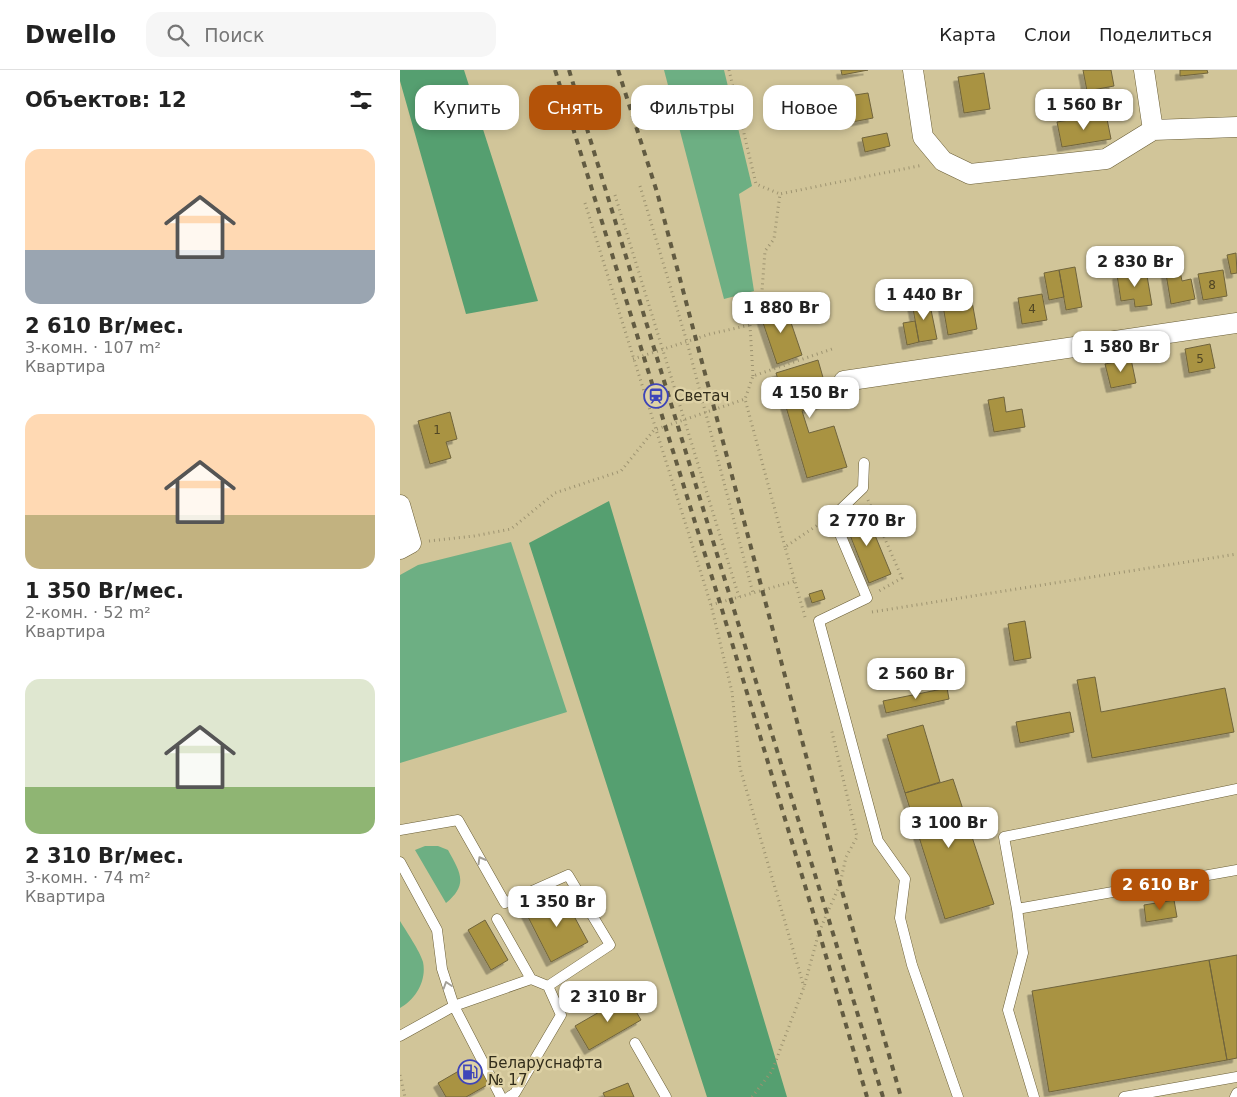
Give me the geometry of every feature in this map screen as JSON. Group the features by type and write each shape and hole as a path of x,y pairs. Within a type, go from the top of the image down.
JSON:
{"street":[{"path":"913,70 923,137 944,161 970,174 1106,159 1154,130 1237,127"},
{"path":"1144,70 1154,130"},
{"path":"844,381 1237,323"},
{"path":"400,505 406,546"}],"lane":[{"path":"864,463 863,488 841,509 837,527 867,598 819,621 878,841 905,880 900,918 912,965 958,1097"},
{"path":"1034,1097 1008,1010 1023,952 1004,837 1237,789"},
{"path":"400,830 458,820 505,902 568,875 610,945 548,986"},
{"path":"400,862 437,930 442,969 454,1006 501,1097"},
{"path":"1016,909 1237,870"},
{"path":"497,919 531,979 548,986 561,1015 516,1093 509,1097"},
{"path":"400,1036 454,1006 531,979"},
{"path":"635,1042 666,1097"},
{"path":"1124,1097 1237,1078"},
{"path":"1235,1097 1237,1093"}],"path":[{"path":"729,70 756,184 780,194 944,161"},
{"path":"640,186 687,342 753,593"},
{"path":"780,194 774,239 765,251 761,304 753,314 750,325 753,376 746,399 807,626 819,621"},
{"path":"615,195 739,597"},
{"path":"585,203 654,430 711,605 732,692 740,768 804,987"},
{"path":"761,304 795,294"},
{"path":"633,359 750,325"},
{"path":"753,376 835,348"},
{"path":"406,546 511,529 555,493 621,472 654,430 746,399"},
{"path":"863,488 902,578 867,598"},
{"path":"785,547 841,509"},
{"path":"866,613 1237,554"},
{"path":"711,605 795,581"},
{"path":"752,1097 772,1071 804,987 820,932 840,884 846,857 857,837 830,722"},
{"path":"400,1075 405,1097"}],"green space":[{"path":"400,70 464,70 469,85 415,85 415,130 483,130 538,301 466,314 400,81"},
{"path":"664,70 724,70 728,85 668,85"},
{"path":"680,130 738,130 752,186 739,194 754,291 724,299"},
{"path":"609,501 787,1097 707,1097 529,543"},
{"path":"511,542 567,712 400,763 400,575 418,565"},
{"path":"425,846 438,846 448,850 459,871 460,884 458,890 446,903 415,850"},
{"path":"400,921 419,952 424,969 419,989 400,1008"}],"building":[{"path":"841,70 868,70 842,75"},
{"path":"1083,70 1111,70 1114,86 1087,91"},
{"path":"1180,70 1207,70 1208,73 1180,76"},
{"path":"984,73 990,109 964,113 958,77"},
{"path":"868,93 873,118 856,121 856,95"},
{"path":"1106,114 1111,139 1062,147 1057,122"},
{"path":"887,133 890,146 865,152 862,138"},
{"path":"1236,253 1237,273 1231,274 1227,255"},
{"path":"1179,266 1182,281 1191,279 1195,299 1171,304 1165,268"},
{"path":"1075,267 1082,307 1066,310 1059,270"},
{"path":"1059,270 1064,297 1049,300 1044,273"},
{"path":"1146,270 1152,305 1135,307 1134,299 1121,301 1117,275"},
{"path":"1223,270 1227,296 1203,300 1198,274"},
{"path":"1042,294 1047,320 1022,324 1018,298"},
{"path":"971,296 977,329 948,335 943,306 949,304 948,300"},
{"path":"929,300 937,339 919,342 912,303"},
{"path":"785,305 802,355 777,364 760,314"},
{"path":"915,321 919,342 907,345 903,323"},
{"path":"1210,344 1215,368 1189,373 1185,349"},
{"path":"1131,359 1136,383 1111,388 1105,364"},
{"path":"818,360 830,402 802,411 809,433 834,426 847,467 807,478 776,373"},
{"path":"1004,397 1006,412 1022,409 1025,427 994,432 988,400"},
{"path":"450,412 457,439 446,442 451,458 430,464 418,421"},
{"path":"865,511 891,574 869,583 844,520"},
{"path":"822,590 825,599 812,603 809,594"},
{"path":"1025,621 1031,658 1014,661 1008,624"},
{"path":"1095,677 1101,712 1225,688 1234,732 1092,758 1077,680"},
{"path":"947,688 949,699 886,713 883,701"},
{"path":"1070,712 1074,732 1020,743 1016,722"},
{"path":"923,725 940,782 905,793 887,735"},
{"path":"953,779 994,904 945,919 905,793"},
{"path":"562,894 588,942 551,962 526,913"},
{"path":"1174,900 1177,917 1146,922 1144,905"},
{"path":"485,920 508,960 491,970 468,930"},
{"path":"1237,955 1237,1058 1227,1060 1209,960"},
{"path":"1209,960 1227,1060 1049,1092 1032,991"},
{"path":"627,996 641,1020 589,1050 575,1026"},
{"name":"Беларуснафта № 17","path":"476,1061 489,1084 466,1097 446,1097 438,1083"},
{"path":"628,1083 634,1097 605,1097 603,1093"}],"railway":[{"path":"555,70 720,603 867,1097"},
{"path":"569,70 883,1097"},
{"path":"618,70 657,192 840,884 901,1097"}],"place":[{"name":"Светач","path":"656,396"},
{"name":"Беларуснафта № 17","path":"470,1072"}]}
